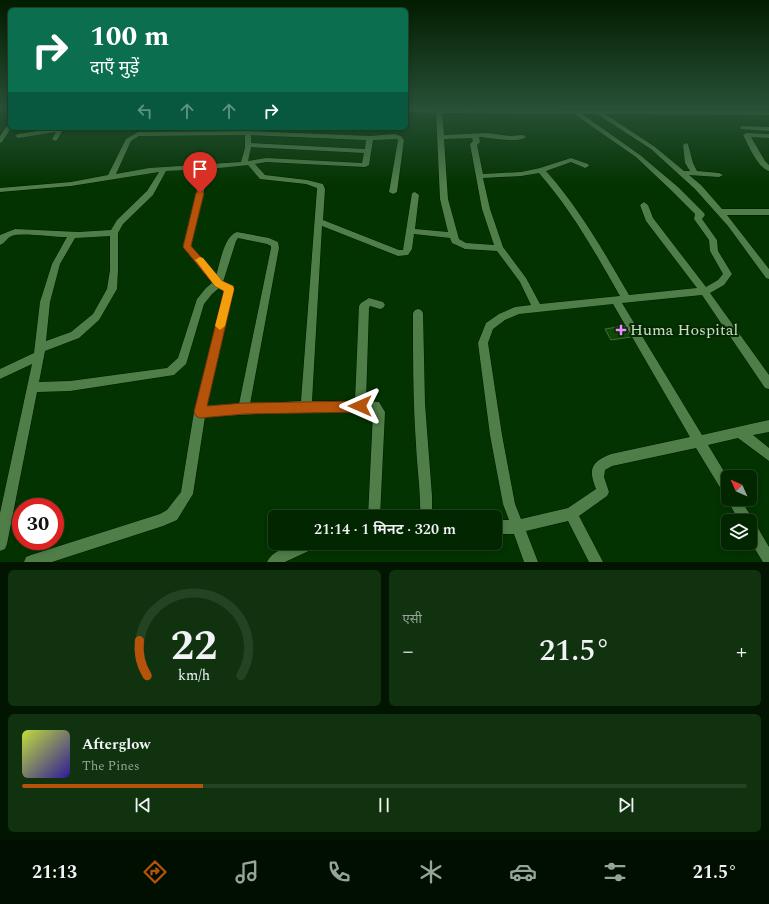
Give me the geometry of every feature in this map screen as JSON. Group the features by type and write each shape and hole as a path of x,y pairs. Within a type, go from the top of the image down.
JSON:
{"street":[{"path":"18,136 41,133"},
{"path":"55,139 58,133"},
{"path":"111,176 128,140 138,134 223,133"},
{"path":"246,163 248,133"},
{"path":"253,133 370,138 397,136 401,140 392,192"},
{"path":"440,133 444,199 455,240 465,246 499,248"},
{"path":"532,562 516,527 508,504 496,435 483,343 488,326 502,317 518,310 704,291 712,288 728,274 714,251 713,240 698,219 698,216 701,215 675,189 638,156 606,133"},
{"path":"631,133 653,148 684,173 721,212 769,276"},
{"path":"769,136 746,135 762,162 769,169"},
{"path":"475,136 478,142 474,144 486,209 499,248 523,280 537,308"},
{"path":"440,137 523,137"},
{"path":"0,190 71,184 111,176 164,169 206,167 266,160 365,165 370,138"},
{"path":"248,145 367,152"},
{"path":"686,145 689,163 695,172"},
{"path":"480,176 521,174 541,170 571,160 585,166"},
{"path":"246,163 254,166 259,175 263,177 307,182 320,186 321,189 306,406"},
{"path":"31,562 163,520 172,515 187,494 200,412 229,289 218,284 187,247 206,167"},
{"path":"0,374 39,352 75,335 96,317 112,289 114,270 114,233 120,222 150,193 164,169"},
{"path":"541,170 566,200 595,244 626,298"},
{"path":"684,173 695,172 720,175"},
{"path":"319,222 402,254 407,251 415,195"},
{"path":"644,205 649,219 704,291 769,384"},
{"path":"721,212 769,212"},
{"path":"410,231 454,235"},
{"path":"0,242 4,236 15,232 72,235 114,233"},
{"path":"0,544 33,387 45,302 56,264 72,235"},
{"path":"33,387 70,386 170,372 182,361 200,302 209,291 218,284 232,239 237,235 269,241 275,244 244,408"},
{"path":"614,300 721,478"},
{"path":"360,406 364,306 366,302 380,305"},
{"path":"418,313 419,404 422,453 427,494 426,510"},
{"path":"200,412 244,408 375,406 379,412 374,510"},
{"path":"502,527 516,527 571,514 603,492 596,474 602,464 611,460 769,426"},
{"path":"740,433 769,455"},
{"path":"571,514 596,562"},
{"path":"757,540 769,560"},
{"path":"274,562 297,550"}],"building":[{"path":"624,326 631,337 611,340 605,329"}],"slow traffic":[{"path":"200,260 218,284 229,289 220,326"}],"place":[{"name":"Huma Hospital","path":"621,330"}],"route":[{"path":"200,193 187,247 207,268 218,284 229,289 200,412 244,408 360,406"}]}
